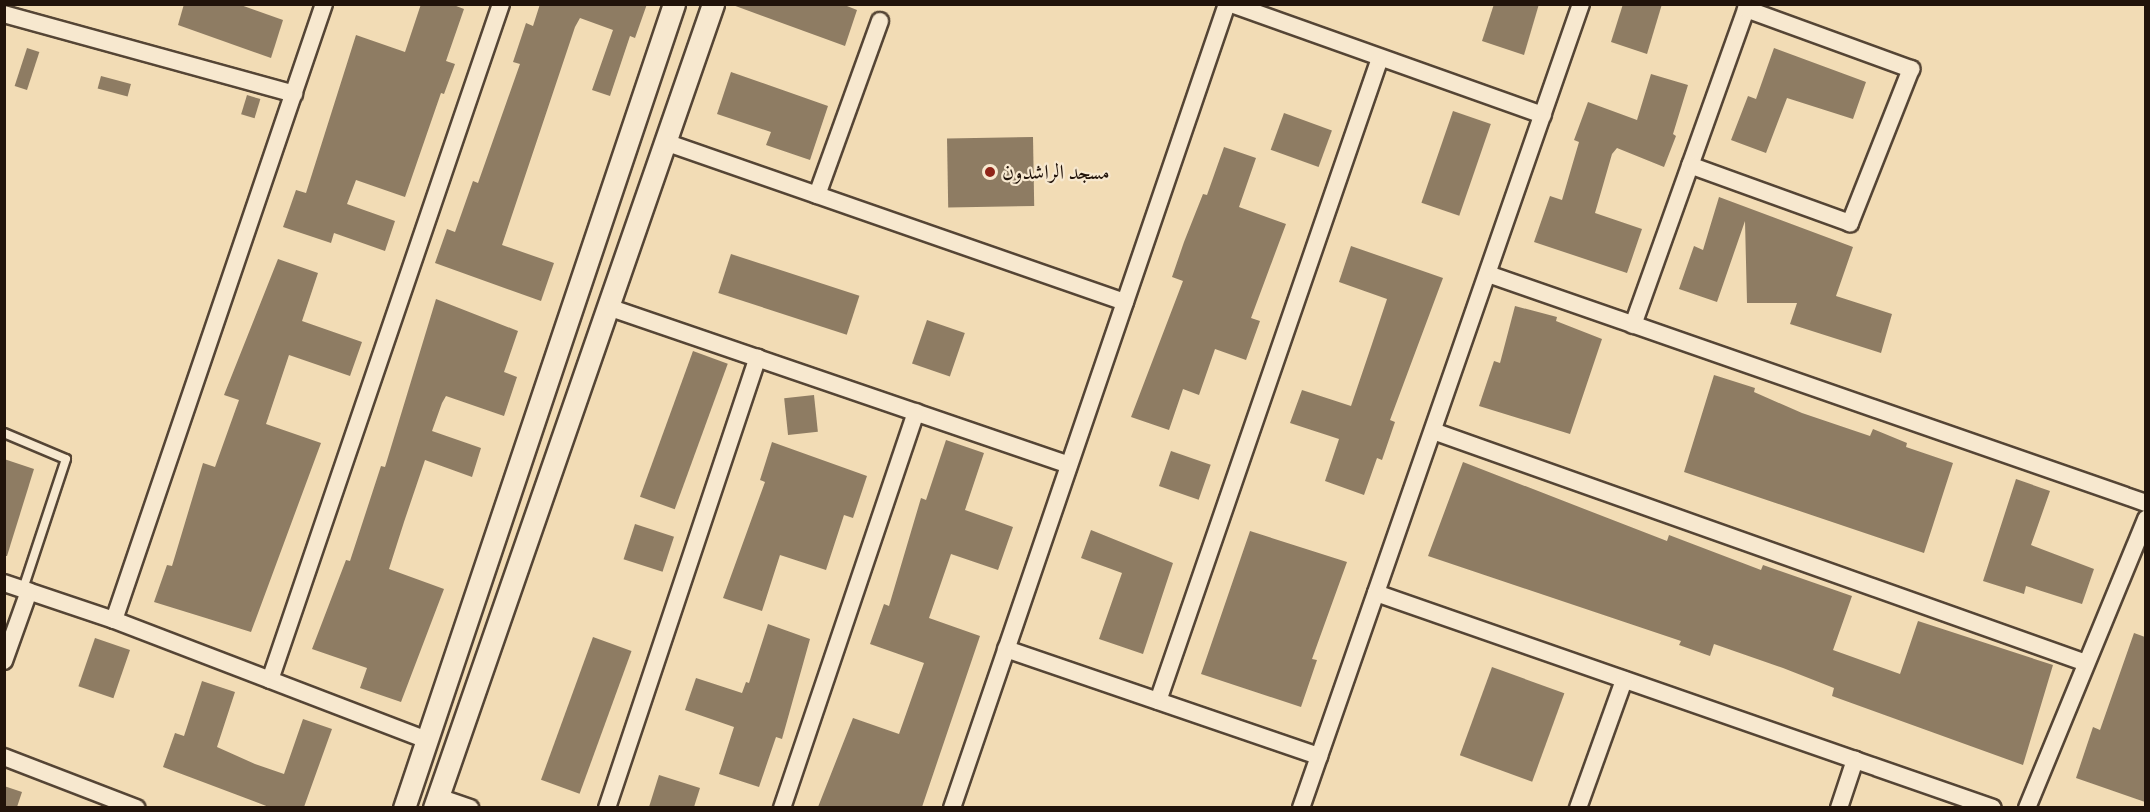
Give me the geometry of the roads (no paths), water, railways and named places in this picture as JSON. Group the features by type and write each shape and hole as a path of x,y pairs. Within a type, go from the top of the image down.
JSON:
{"street":[{"path":"114,620 324,4"},
{"path":"270,680 501,4"},
{"path":"404,807 674,4"},
{"path":"470,807 436,802 713,4"},
{"path":"952,807 1228,4 1543,115"},
{"path":"1301,807 1581,4"},
{"path":"1633,325 1690,165 1746,9 1911,69 1850,223 1690,165"},
{"path":"4,14 294,94"},
{"path":"817,195 880,21"},
{"path":"1158,701 1380,57"},
{"path":"665,142 1125,302"},
{"path":"1488,274 2145,503"},
{"path":"608,307 1069,465"},
{"path":"608,807 758,358"},
{"path":"782,807 916,412"},
{"path":"1433,431 2086,663"},
{"path":"2026,807 2145,519"},
{"path":"4,583 114,620 426,740"},
{"path":"4,661 26,590"},
{"path":"1376,593 1993,807"},
{"path":"1006,650 1319,756"},
{"path":"1578,807 1624,680"},
{"path":"4,757 136,807"},
{"path":"1839,807 1855,760"}],"lane":[{"path":"4,433 66,459 26,590"}],"place":[{"name":"مسجد الراشدون","path":"990,172"}]}
